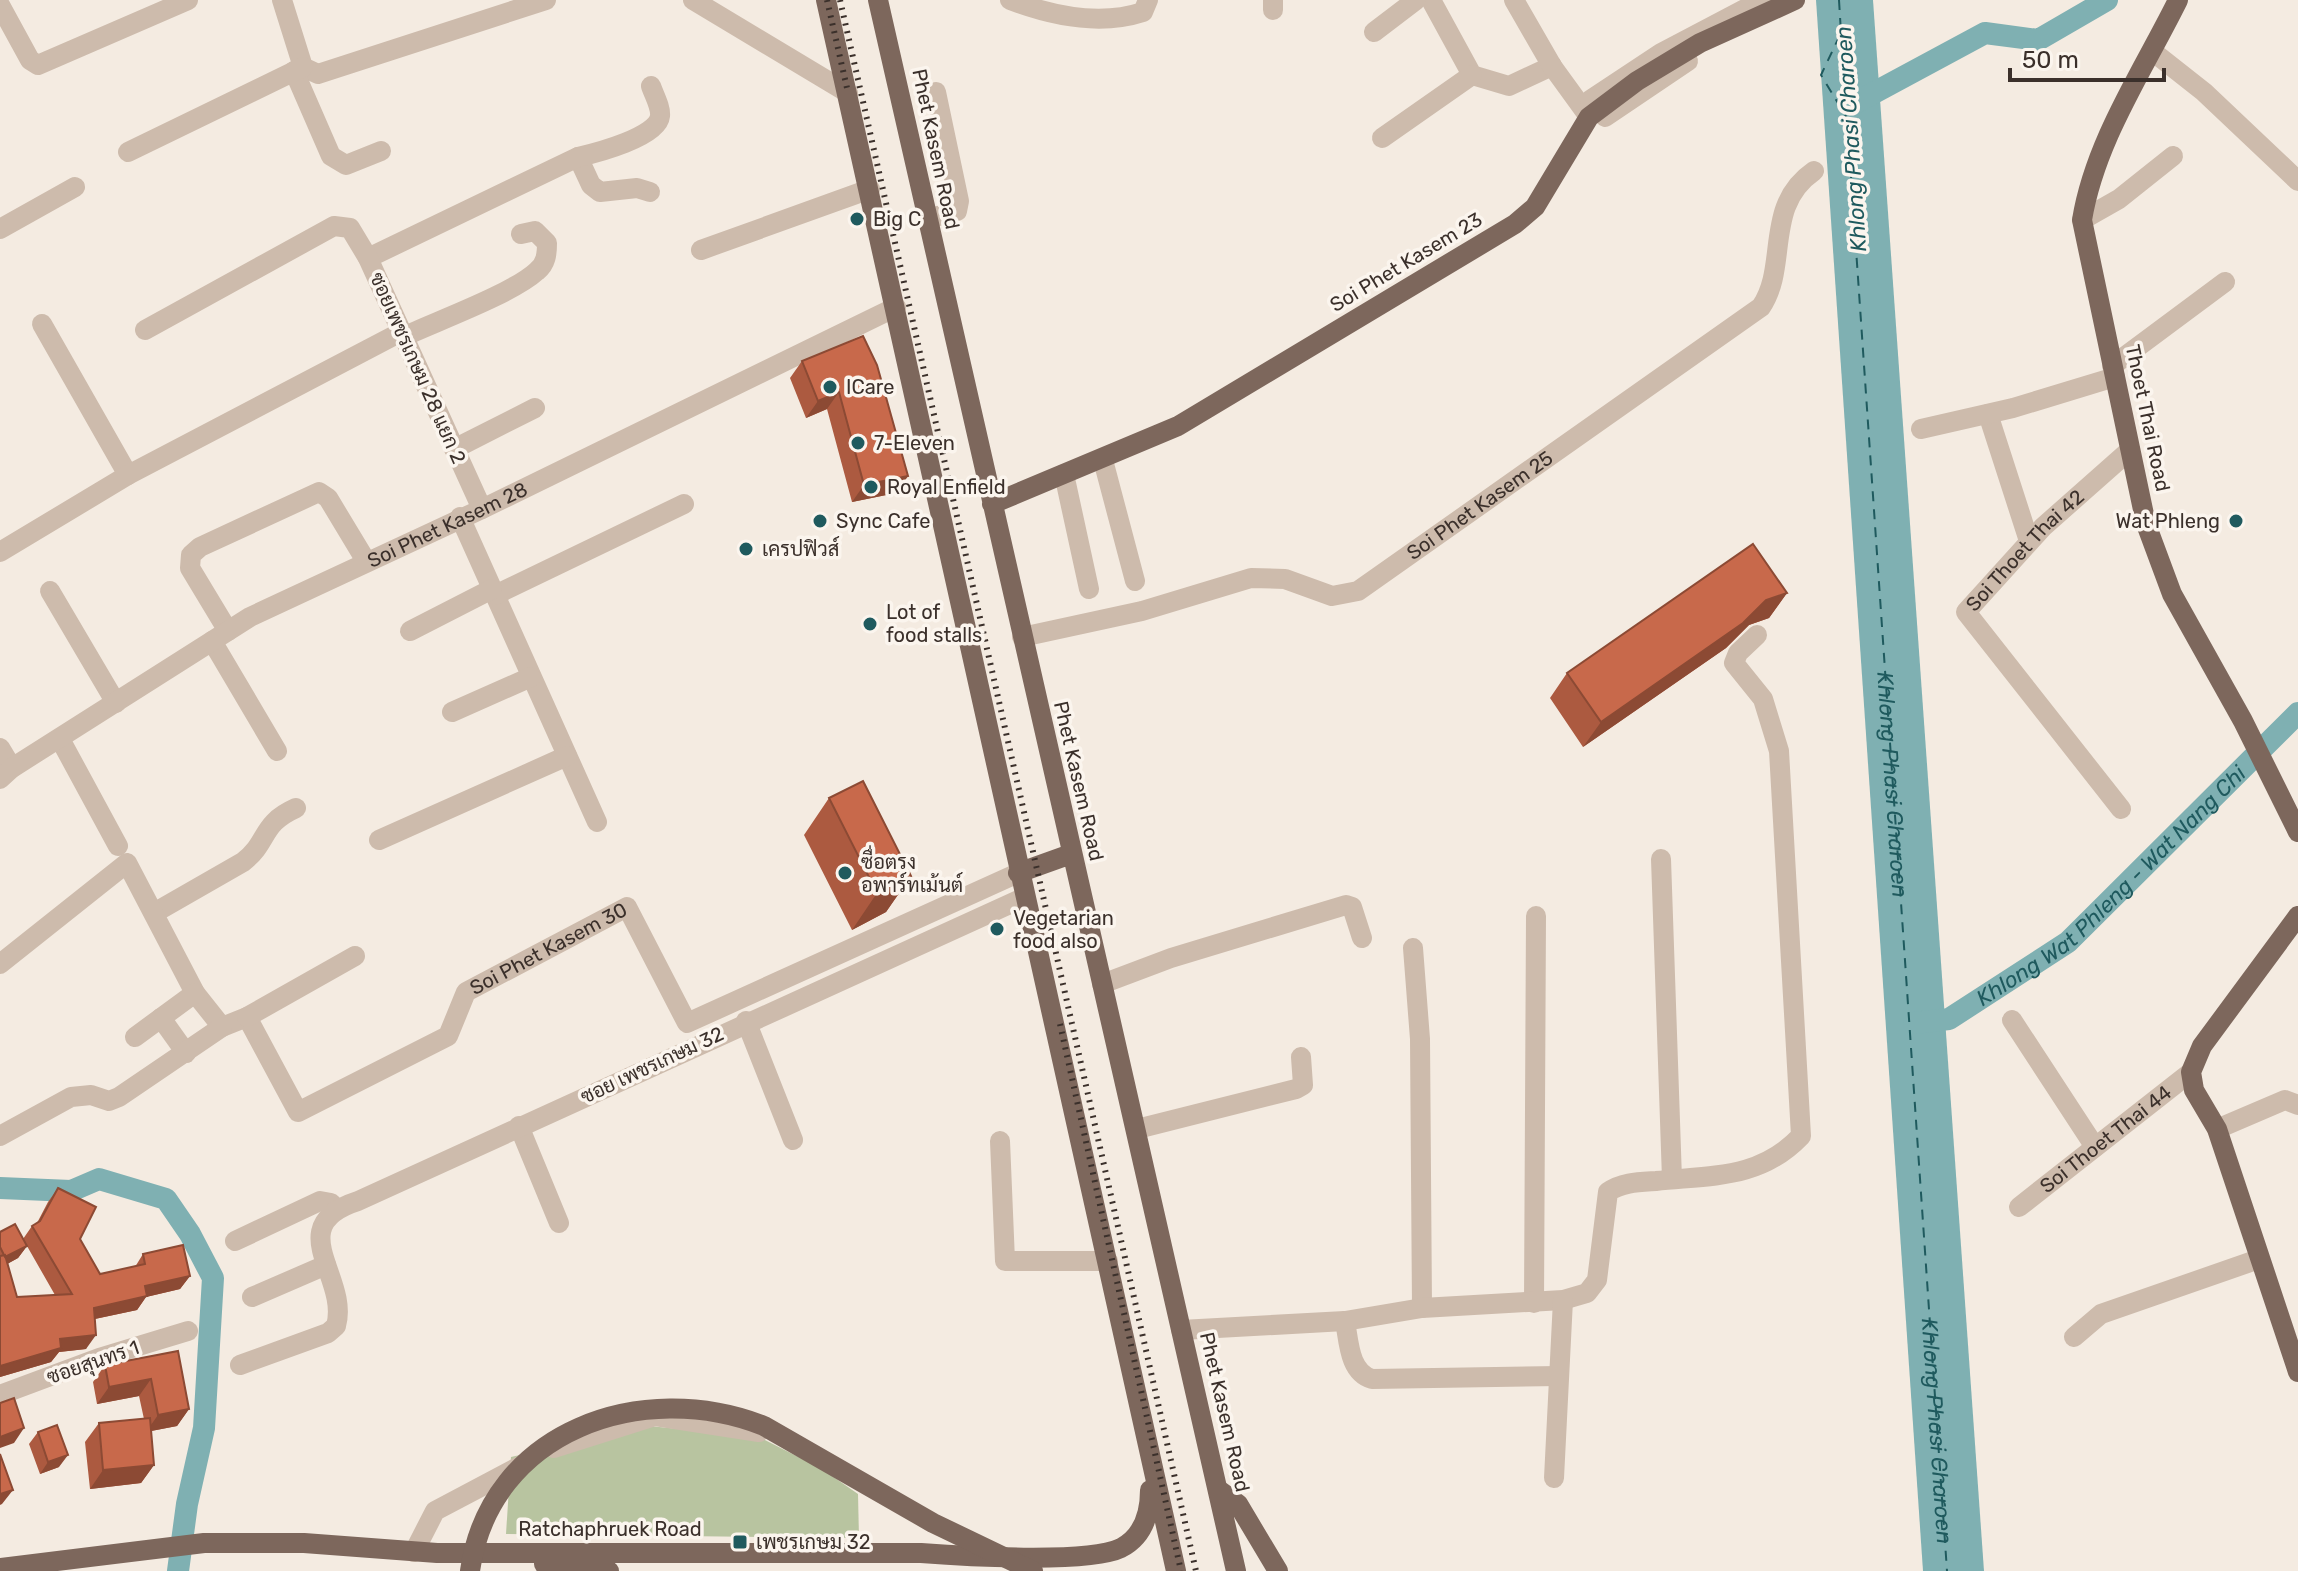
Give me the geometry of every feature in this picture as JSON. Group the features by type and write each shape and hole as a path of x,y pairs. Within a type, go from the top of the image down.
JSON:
{"main road":[{"path":"826,0 896,307 1018,873 1176,1571"},
{"name":"Phet Kasem Road","path":"878,0 1219,1490"},
{"name":"Thoet Thai Road","path":"2178,0 2102,148 2087,187 2082,220 2146,524 2172,594 2243,721 2298,832"},
{"name":"Soi Phet Kasem 23","path":"992,504 1178,426 1515,224 1535,207 1595,111 1700,43 1794,4"},
{"path":"1018,873 1071,854"},
{"path":"2298,916 2202,1046 2191,1072 2194,1090 2217,1129 2298,1372"},
{"path":"470,1571 473,1549 488,1512 509,1480 546,1447 573,1429 612,1414 645,1408 683,1408 742,1418 764,1426 933,1523 1033,1571"},
{"name":"Ratchaphruek Road","path":"0,1568 127,1550 204,1543 304,1543 437,1553 921,1553 987,1558 1100,1551 1121,1548 1147,1520 1149,1458"},
{"path":"1219,1490 1233,1571"},
{"path":"1219,1490 1238,1504 1278,1571"},
{"path":"437,1553 609,1571"}],"street":[{"path":"282,0 299,69 331,156 346,165 381,151"},
{"path":"128,152 299,69 318,74 546,0"},
{"path":"693,0 848,93"},
{"path":"1010,0 1118,20 1143,12 1148,0"},
{"path":"1374,32 1416,0"},
{"path":"1431,0 1472,75 1509,86 1552,66"},
{"path":"1514,0 1552,66 1595,111 1661,53 1762,0"},
{"path":"0,5 30,60 38,65 178,2"},
{"path":"2152,51 2204,92 2298,181"},
{"path":"1382,138 1472,75"},
{"path":"368,258 578,157 634,139 658,123 661,113 651,86"},
{"path":"927,219 957,211 959,201 936,92"},
{"path":"2082,220 2119,199 2173,156"},
{"path":"578,157 591,185 600,192 637,188 650,192"},
{"name":"Soi Phet Kasem 25","path":"1022,637 1142,611 1251,578 1285,579 1332,596 1358,591 1761,307 1771,281 1780,220 1805,176 1814,171"},
{"path":"0,229 75,187"},
{"path":"701,250 870,189"},
{"name":"ซอยเพชรเกษม 28 แยก 2","path":"145,330 334,226 350,228 368,258 482,509"},
{"path":"0,552 128,475 402,334 518,283 539,270 547,253 547,243 535,231 521,234"},
{"path":"1921,429 1988,414 2114,371 2225,282"},
{"name":"Soi Phet Kasem 28","path":"0,748 6,773 220,636 366,561 482,509 896,307"},
{"path":"42,324 128,475"},
{"path":"454,449 535,408"},
{"path":"1988,414 2029,541"},
{"name":"Soi Thoet Thai 42","path":"2121,809 1966,617 1967,606 2029,541 2130,450"},
{"path":"1103,460 1135,581"},
{"path":"1064,474 1089,589"},
{"path":"277,751 190,568 191,555 200,547 319,492 328,498 366,561"},
{"path":"410,631 684,504"},
{"path":"460,517 597,822"},
{"path":"50,591 116,703"},
{"path":"1181,1330 1345,1321 1422,1308 1563,1300 1594,1288 1608,1192 1629,1183 1746,1171 1768,1164 1801,1136 1779,751 1763,699 1734,663 1738,653 1757,635"},
{"path":"452,712 531,677"},
{"path":"60,739 195,993 222,1027"},
{"path":"379,840 567,756"},
{"path":"154,913 243,862 255,853 275,818 296,808"},
{"path":"0,964 122,855"},
{"path":"1661,859 1672,1179"},
{"name":"Soi Phet Kasem 30","path":"247,1017 298,1112 448,1036 466,992 627,907 687,1023 1018,873"},
{"name":"ซอย เพชรเกษม 32","path":"235,1241 320,1201 331,1203 335,1208 1025,897"},
{"path":"1102,984 1171,958 1346,905 1352,907 1362,938"},
{"path":"1534,1303 1536,916"},
{"path":"1413,948 1420,1039 1422,1308"},
{"path":"0,1136 71,1097 91,1095 109,1101 119,1097 222,1027 247,1017 355,956"},
{"path":"135,1037 195,993"},
{"path":"161,1018 186,1053"},
{"path":"2012,1020 2095,1147"},
{"path":"746,1021 793,1140"},
{"path":"1137,1129 1296,1089 1303,1085 1301,1057"},
{"name":"Soi Thoet Thai 44","path":"2019,1207 2191,1072"},
{"path":"2217,1129 2285,1100 2298,1105"},
{"path":"519,1126 559,1223"},
{"path":"1000,1141 999,1261 1108,1261"},
{"path":"240,1365 328,1333 336,1326 337,1294 321,1248 323,1225 335,1208"},
{"path":"2074,1337 2101,1314 2259,1259"},
{"path":"252,1297 326,1265"},
{"path":"1554,1478 1563,1300"},
{"path":"1345,1321 1356,1369 1361,1376 1372,1379 1559,1376"},
{"name":"ซอยสุนทร 1","path":"0,1395 99,1358 188,1331"},
{"path":"414,1552 435,1511 560,1445 655,1416 762,1432 874,1478"}],"green space":[{"path":"649,1426 759,1437 822,1469 858,1494 859,1538 506,1534 511,1457"}],"water":[{"name":"Khlong Phasi Charoen","path":"1816,0 1873,0 1984,1571 1923,1571"}],"building":[{"path":"863,336 877,365 908,476 864,485 839,392 818,401 802,361"},
{"path":"1753,544 1787,593 1766,600 1743,623 1601,722 1567,673"},
{"path":"863,781 911,876 877,893 829,798"},
{"path":"58,1188 96,1207 80,1239 100,1274 145,1264 143,1254 183,1245 190,1276 145,1286 147,1296 94,1308 96,1335 60,1339 61,1348 0,1366 0,1256 5,1255 17,1297 72,1294 32,1226 40,1221"},
{"path":"15,1224 27,1246 5,1257 0,1247 0,1232"},
{"path":"178,1351 189,1409 158,1415 151,1379 109,1387 105,1365"},
{"path":"14,1398 24,1428 0,1437 0,1403"},
{"path":"150,1418 154,1465 103,1470 99,1423"},
{"path":"57,1425 68,1455 48,1462 38,1432"},
{"path":"0,1454 13,1490 0,1494"}],"waterway":[{"name":"Khlong Phasi Charoen","path":"1855,103 1985,33 2038,40 2107,0"},
{"name":"Khlong Wat Phleng - Wat Nang Chi","path":"1914,1023 1949,1019 2068,942 2298,713"},
{"path":"0,1188 71,1191 99,1179 166,1199 190,1234 213,1278 204,1428 187,1504 178,1571"}],"ferry route":[{"path":"1839,0 1841,33 1821,75 1847,118 1947,1571"}],"railway":[{"path":"827,0 847,88"},
{"path":"840,0 1196,1571"},
{"path":"1060,1024 1181,1571"}],"place":[{"name":"Big C","path":"857,219"},
{"name":"ICare","path":"830,387"},
{"name":"7-Eleven","path":"858,443"},
{"name":"Royal Enfield","path":"871,487"},
{"name":"Sync Cafe","path":"820,521"},
{"name":"Wat Phleng","path":"2236,521"},
{"name":"เครปฟิวส์","path":"746,549"},
{"name":"Lot of food stalls","path":"870,624"},
{"name":"ซื่อตรง อพาร์ทเม้นต์","path":"845,873"},
{"name":"Vegetarian food also","path":"997,929"},
{"name":"เพชรเกษม 32","path":"740,1542"}]}
